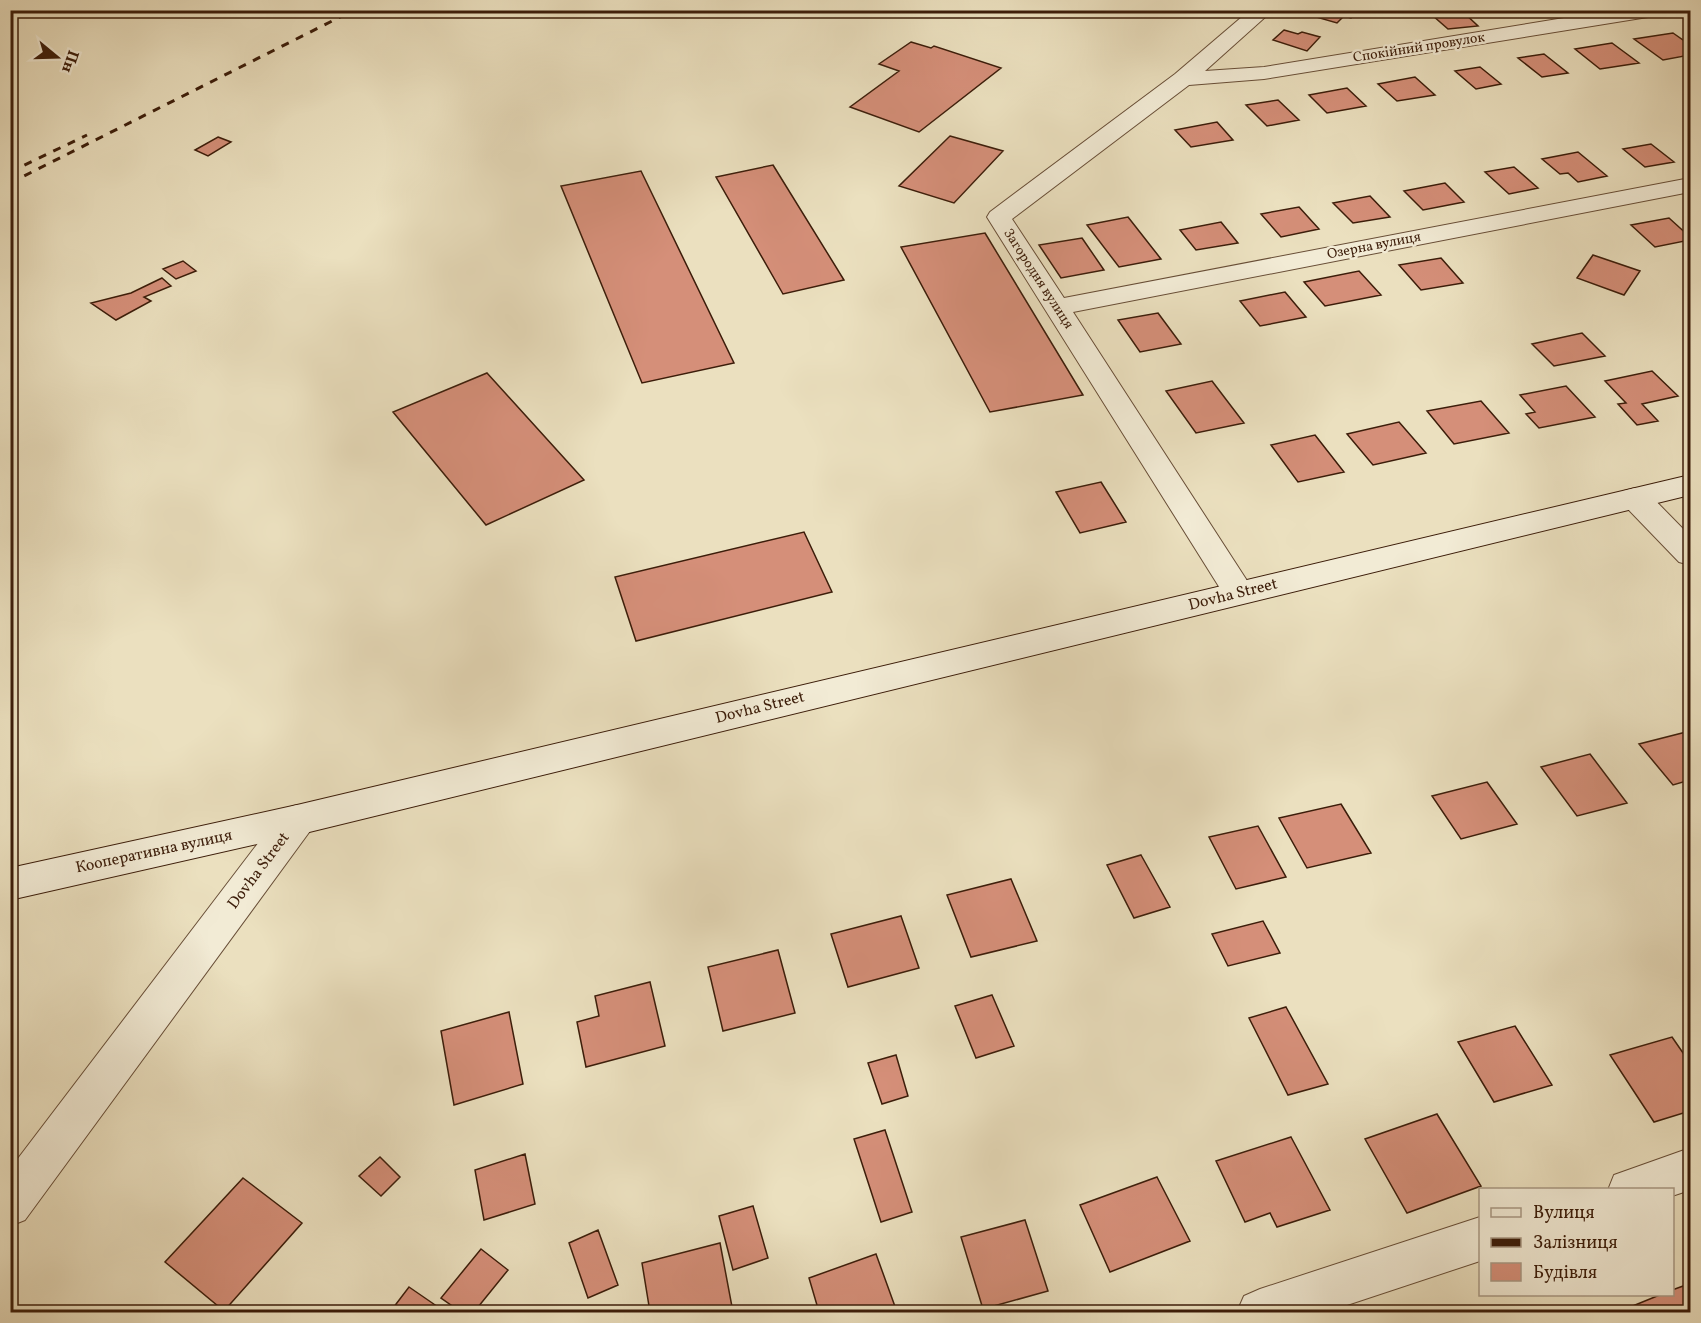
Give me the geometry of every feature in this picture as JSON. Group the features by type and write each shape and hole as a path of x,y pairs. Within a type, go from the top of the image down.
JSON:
{"street":[{"name":"Загородня вулиця","path":"1239,593 999,217 1183,79 1263,10"},
{"name":"Спокійний провулок","path":"1183,79 1264,73 1654,10"},
{"name":"Озерна вулиця","path":"1057,307 1690,185"},
{"name":"Dovha Street","path":"10,1205 297,820 1690,485"},
{"path":"1635,498 1690,554"},
{"name":"Кооперативна вулиця","path":"10,884 297,820"},
{"path":"1635,1188 1690,1169"},
{"path":"1260,1312 1479,1239"}],"building":[{"path":"1305,10 1358,12 1351,18 1344,16 1337,23 1302,13"},
{"path":"1462,11 1478,26 1448,29 1432,15"},
{"path":"1284,30 1320,37 1307,51 1273,40"},
{"path":"1673,33 1690,45 1690,55 1663,60 1634,39"},
{"path":"911,42 931,48 934,46 1001,68 919,132 850,107 899,71 879,64"},
{"path":"1612,43 1639,63 1600,69 1575,49"},
{"path":"1544,54 1568,73 1542,77 1518,58"},
{"path":"1480,67 1501,84 1476,89 1455,71"},
{"path":"1415,77 1435,95 1397,101 1378,84"},
{"path":"1347,88 1366,106 1327,113 1309,95"},
{"path":"1278,100 1299,120 1267,126 1246,105"},
{"path":"1217,122 1233,140 1191,147 1175,130"},
{"path":"950,136 1003,151 954,203 899,186"},
{"path":"218,137 231,142 208,156 195,150"},
{"path":"1651,144 1674,162 1645,167 1623,149"},
{"path":"1578,152 1607,176 1578,182 1568,173 1560,174 1542,159"},
{"path":"773,165 844,280 783,294 716,177"},
{"path":"1514,167 1538,188 1509,194 1485,172"},
{"path":"641,171 734,363 642,383 561,186"},
{"path":"1445,183 1464,202 1423,210 1404,191"},
{"path":"1370,196 1390,217 1353,223 1333,203"},
{"path":"1299,207 1319,229 1281,237 1261,214"},
{"path":"1128,217 1161,259 1119,267 1087,225"},
{"path":"1669,218 1690,237 1690,240 1655,247 1631,225"},
{"path":"1221,222 1238,243 1196,250 1180,230"},
{"path":"985,233 1083,395 990,412 901,247"},
{"path":"1082,238 1104,270 1061,278 1039,245"},
{"path":"1593,255 1640,271 1624,295 1577,278"},
{"path":"1441,258 1463,283 1421,290 1399,265"},
{"path":"183,261 196,271 176,279 163,269"},
{"path":"1359,271 1381,295 1325,306 1304,282"},
{"path":"162,278 171,286 144,297 151,301 116,320 91,303 131,293"},
{"path":"1285,292 1306,317 1260,326 1240,301"},
{"path":"1158,313 1181,344 1140,352 1118,320"},
{"path":"1582,333 1605,356 1554,366 1532,344"},
{"path":"1652,371 1678,396 1642,404 1658,421 1637,425 1618,404 1626,403 1605,381"},
{"path":"487,373 584,480 486,525 393,412"},
{"path":"1212,381 1244,423 1196,433 1166,391"},
{"path":"1566,386 1595,417 1539,428 1526,414 1535,412 1520,395"},
{"path":"1481,401 1509,433 1454,444 1427,411"},
{"path":"1399,422 1426,453 1373,465 1347,434"},
{"path":"1315,435 1344,472 1298,482 1271,445"},
{"path":"1101,482 1126,522 1080,533 1056,492"},
{"path":"804,532 832,592 636,641 615,577"},
{"path":"1690,731 1690,780 1673,785 1639,744"},
{"path":"1590,754 1627,803 1577,816 1541,767"},
{"path":"1487,782 1517,824 1461,839 1432,796"},
{"path":"1341,804 1371,853 1307,868 1279,818"},
{"path":"1258,826 1286,877 1236,889 1209,837"},
{"path":"1141,855 1170,907 1134,918 1107,865"},
{"path":"1011,879 1037,941 971,957 947,895"},
{"path":"901,916 919,968 848,987 831,934"},
{"path":"1263,921 1280,953 1228,966 1212,934"},
{"path":"778,950 795,1013 723,1031 708,967"},
{"path":"650,982 665,1046 586,1067 577,1022 599,1016 595,996"},
{"path":"992,995 1014,1046 976,1058 955,1006"},
{"path":"1286,1007 1328,1084 1288,1095 1249,1018"},
{"path":"509,1012 523,1084 454,1105 441,1031"},
{"path":"1515,1026 1552,1085 1494,1102 1458,1042"},
{"path":"1672,1037 1690,1063 1690,1111 1654,1122 1610,1055"},
{"path":"896,1055 908,1096 882,1104 868,1063"},
{"path":"1437,1114 1481,1186 1407,1213 1365,1139"},
{"path":"885,1130 912,1212 881,1222 854,1139"},
{"path":"1291,1137 1330,1210 1277,1227 1270,1213 1245,1222 1216,1161"},
{"path":"525,1154 535,1204 484,1220 475,1170"},
{"path":"380,1157 400,1177 381,1196 359,1176"},
{"path":"1157,1177 1190,1241 1110,1272 1080,1205"},
{"path":"243,1178 302,1223 224,1311 165,1262"},
{"path":"753,1206 768,1258 733,1270 719,1216"},
{"path":"1025,1220 1048,1291 983,1309 961,1237"},
{"path":"598,1230 618,1285 588,1298 569,1243"},
{"path":"720,1243 733,1312 650,1312 642,1263"},
{"path":"481,1249 508,1270 474,1312 461,1312 441,1298"},
{"path":"876,1254 897,1312 819,1312 809,1278"},
{"path":"1686,1285 1690,1291 1690,1312 1618,1312 1657,1296 1674,1296 1674,1289"},
{"path":"409,1287 441,1309 438,1312 390,1312"}],"railway":[{"path":"10,183 354,10"},
{"path":"10,172 87,135"}]}
